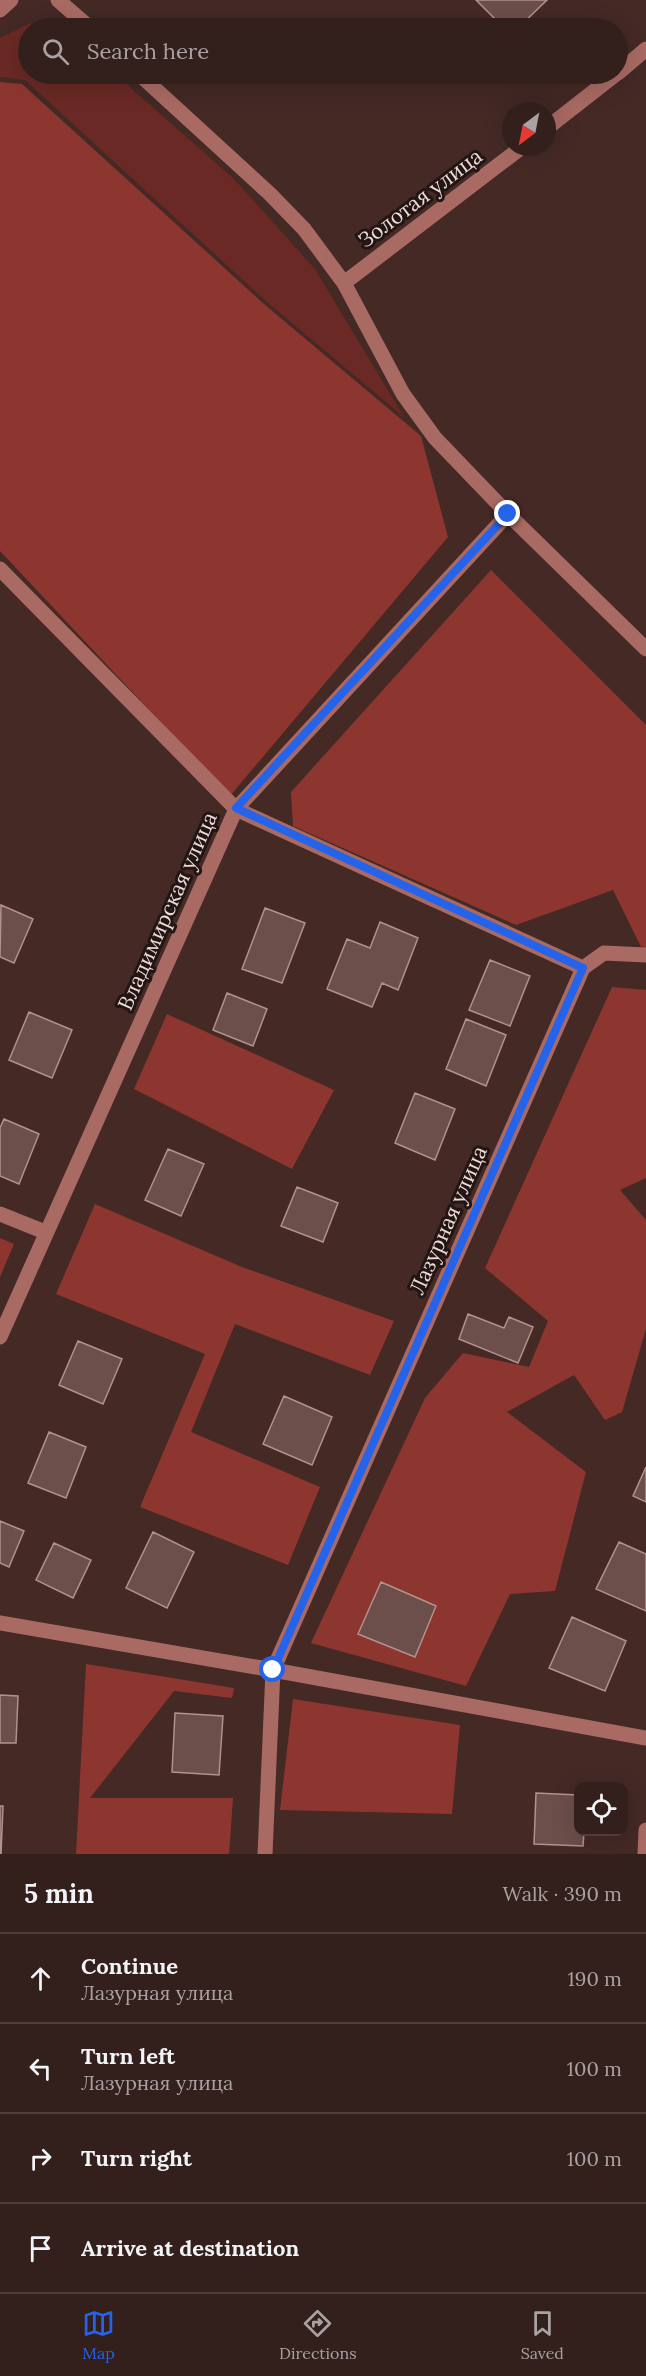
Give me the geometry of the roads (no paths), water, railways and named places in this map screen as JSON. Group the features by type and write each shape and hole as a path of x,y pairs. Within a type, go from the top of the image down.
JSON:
{"street":[{"path":"0,10 11,0"},
{"path":"58,0 79,18"},
{"path":"628,64 646,49"},
{"path":"150,84 270,194 304,229 344,283 403,394 435,438 508,514 646,649"},
{"path":"556,121 603,84"},
{"name":"Золотая улица","path":"344,283 510,156"},
{"path":"508,514 236,808 583,968 604,953 646,955"},
{"name":"Владимирская улица","path":"0,568 236,808 0,1337"},
{"name":"Лазурная улица","path":"265,1854 273,1670 583,968"},
{"path":"0,1214 45,1232"},
{"path":"0,1623 646,1738"},
{"path":"645,1854 646,1830"}]}
